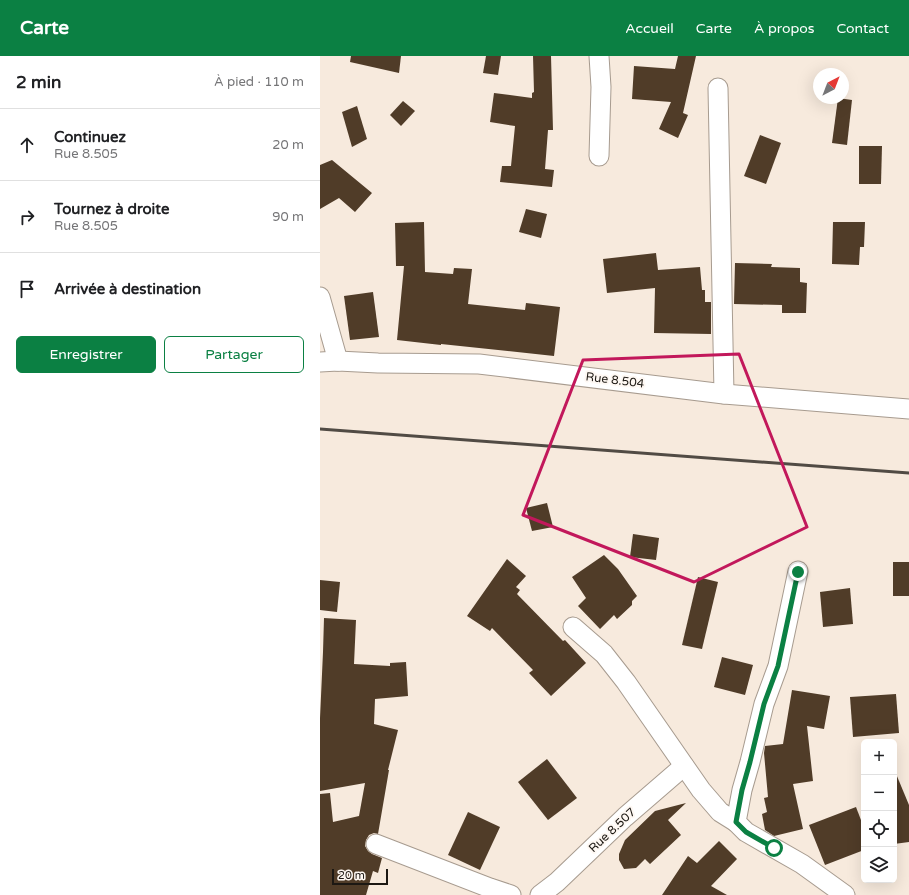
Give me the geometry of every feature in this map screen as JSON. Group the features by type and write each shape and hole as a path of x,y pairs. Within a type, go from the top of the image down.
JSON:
{"street":[{"path":"599,56 601,87 599,156"},
{"path":"718,88 724,394"},
{"path":"320,297 329,361"},
{"name":"Rue 8.504","path":"329,361 480,364 724,394 909,409"},
{"path":"736,822 742,790 764,704 778,666 798,572"},
{"path":"573,627 604,654 622,676 701,790 720,812 736,822 746,832 802,864 845,895"},
{"name":"Rue 8.507","path":"540,895 557,882 625,817 684,766"},
{"path":"376,844 477,884 511,895"}],"highlighted area":[{"path":"739,354 807,527 694,582 523,515 583,360"}],"building":[{"path":"351,56 401,56 399,73 350,62"},
{"path":"486,56 501,56 498,75 483,73"},
{"path":"533,56 551,56 553,130 548,130 545,169 554,170 552,187 500,182 502,166 511,166 515,126 490,122 494,93 532,98 532,93 534,92"},
{"path":"678,56 696,56 683,113 688,115 678,138 659,129 671,102 632,99 634,66 675,69"},
{"path":"849,100 852,100 847,145 832,143 837,104 849,104"},
{"path":"403,101 415,111 401,126 390,115"},
{"path":"357,106 367,139 352,147 342,112"},
{"path":"760,135 781,143 766,184 744,176"},
{"path":"859,146 882,146 881,184 859,184"},
{"path":"332,160 372,193 355,212 339,198 320,209 320,165"},
{"path":"526,209 547,214 541,238 519,232"},
{"path":"424,222 425,272 453,274 454,268 472,269 468,304 525,310 526,303 560,307 554,356 397,340 404,266 396,266 395,223"},
{"path":"833,222 865,222 864,247 860,247 859,265 832,264"},
{"path":"656,253 658,270 700,267 702,290 705,290 705,302 711,302 711,334 654,333 655,288 607,293 603,259"},
{"path":"735,263 772,264 771,267 800,268 800,282 807,283 806,313 782,313 782,305 734,304"},
{"path":"373,292 379,337 350,340 344,296"},
{"path":"547,503 553,527 532,531 526,508"},
{"path":"633,534 659,538 656,560 630,557"},
{"path":"604,555 618,569 637,596 632,601 632,605 617,619 614,615 600,629 578,606 586,598 572,577"},
{"path":"507,559 526,576 516,587 520,590 517,594 563,641 565,640 586,663 551,696 529,673 533,670 492,628 490,631 467,616"},
{"path":"893,562 909,562 909,596 893,596"},
{"path":"698,577 718,582 702,649 682,645"},
{"path":"320,580 340,582 337,612 320,610"},
{"path":"850,588 853,624 823,627 820,592"},
{"path":"324,618 356,620 354,664 390,666 390,663 406,662 408,696 375,699 374,724 398,730 388,770 378,834 374,833 369,835 366,840 365,846 368,851 382,858 378,873 373,871 366,895 320,895 320,794 330,793 333,822 359,816 365,783 320,791 320,718"},
{"path":"722,657 753,665 745,695 714,687"},
{"path":"792,690 830,696 824,729 807,726 813,781 793,784 803,829 774,836 765,830 762,814 767,812 764,798 768,797 764,753 765,746 783,744"},
{"path":"896,694 899,733 853,737 850,697"},
{"path":"547,759 577,798 548,820 518,782"},
{"path":"897,776 909,805 909,842 897,844"},
{"path":"686,803 668,820 681,835 650,864 645,859 636,868 624,869 619,860 619,854 625,840 655,811"},
{"path":"856,807 861,820 861,851 825,865 809,825"},
{"path":"468,812 500,827 480,870 448,855"},
{"path":"719,841 737,859 711,886 727,895 662,895 688,856 697,863"}],"railway":[{"path":"320,429 909,473"}],"route":[{"path":"774,848 746,832 736,822 742,790 764,704 778,666 798,572"}]}
